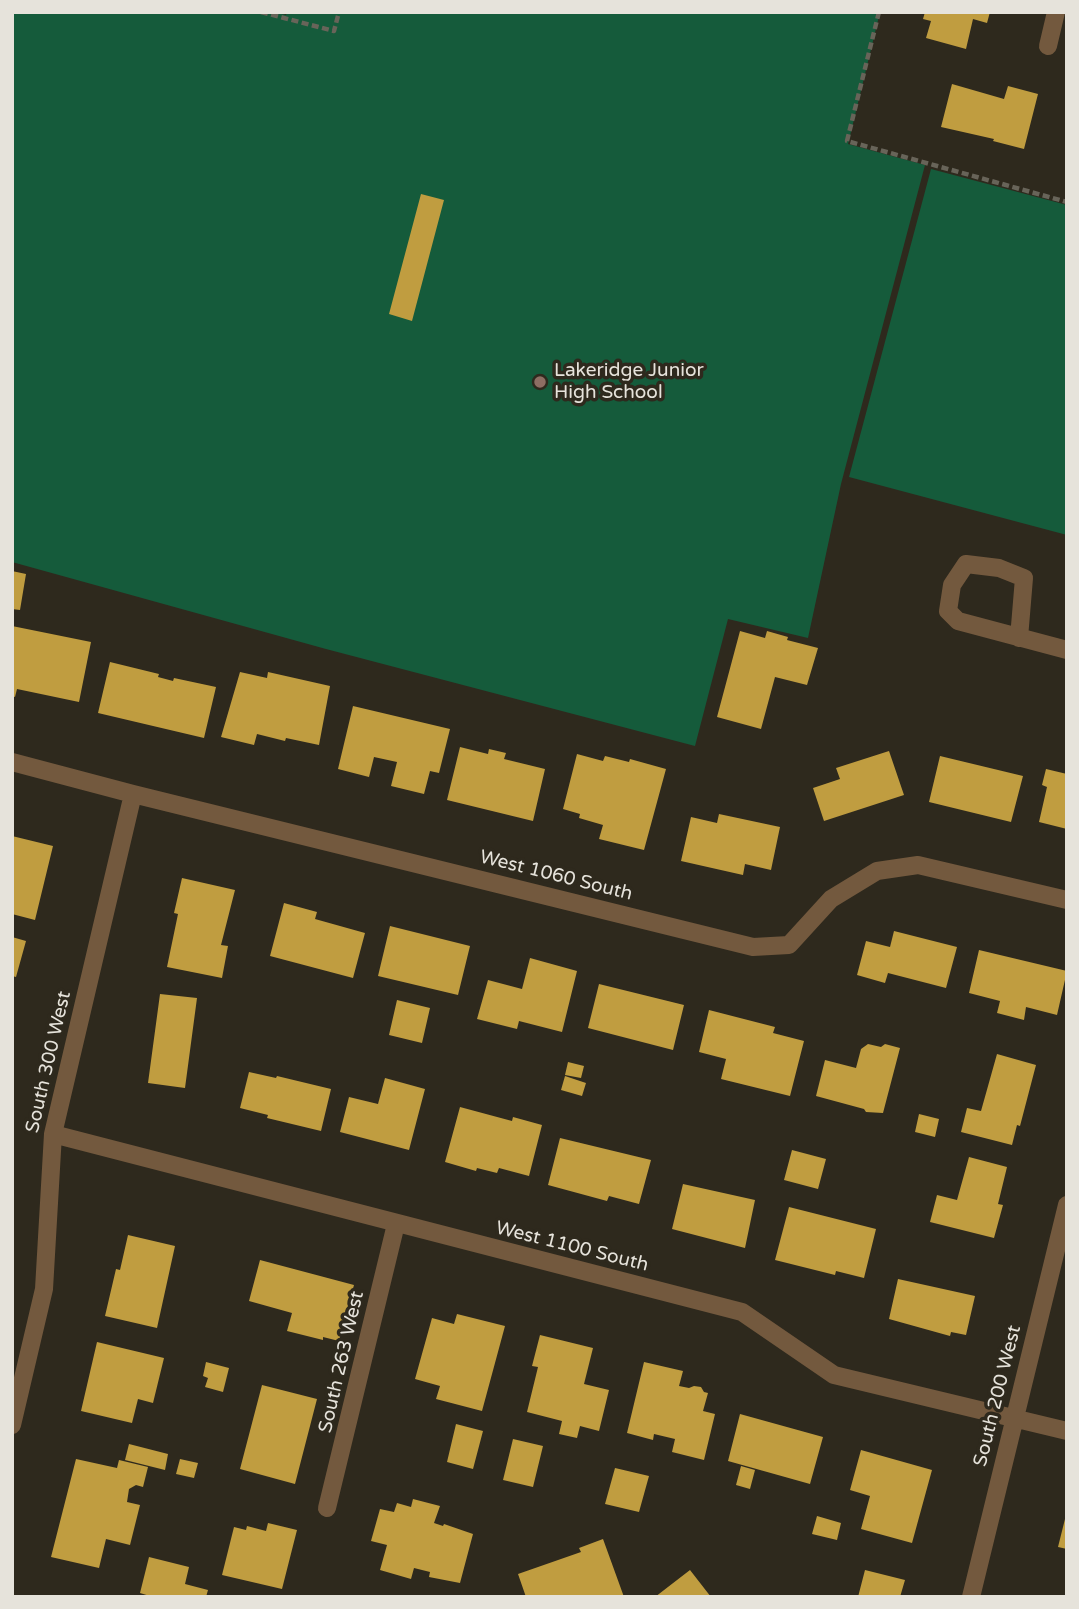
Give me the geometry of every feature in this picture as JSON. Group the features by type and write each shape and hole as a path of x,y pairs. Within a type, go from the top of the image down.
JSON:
{"street":[{"path":"1048,46 1056,12"},
{"path":"1020,638 1024,578 999,568 965,564 952,585 948,611 958,621 1020,638 1067,650"},
{"name":"West 1060 South","path":"12,762 753,947 789,945 831,899 877,871 918,865 1067,900"},
{"name":"South 300 West","path":"12,1425 44,1289 53,1134 133,794"},
{"name":"West 1100 South","path":"53,1134 742,1312 834,1375 1067,1431"},
{"name":"South 200 West","path":"971,1597 1067,1205"},
{"name":"South 263 West","path":"327,1508 396,1224"}],"path":[{"path":"261,12 334,30 339,12"},
{"path":"879,12 847,141 1067,201"}],"green space":[{"name":"Lakeridge Junior High School","path":"12,12 275,12 286,15 287,12 880,12 848,144 925,165 841,484 808,638 728,619 695,746 326,649 12,562"},
{"path":"931,169 1067,205 1067,535 849,477"}],"building":[{"path":"925,12 990,12 987,23 973,19 966,49 926,38 931,21 923,19"},
{"path":"952,84 1004,99 1008,86 1038,94 1024,149 941,127"},
{"path":"421,194 444,200 412,321 389,314"},
{"path":"12,571 26,574 20,610 12,609"},
{"path":"12,626 91,642 79,702 17,689 15,697 12,696"},
{"path":"740,631 765,638 767,631 788,637 787,640 818,648 807,685 775,677 761,729 717,717"},
{"path":"110,662 159,674 158,677 173,681 174,678 216,687 204,738 98,713"},
{"path":"240,672 267,678 268,672 330,686 319,745 257,734 254,745 221,737"},
{"path":"353,706 450,729 439,773 430,771 424,794 391,786 397,762 374,757 369,777 338,769"},
{"path":"460,747 488,754 489,749 506,753 504,759 545,769 533,821 447,800"},
{"path":"889,751 904,795 824,821 813,788 840,779 836,768"},
{"path":"577,754 603,761 605,756 629,762 630,759 666,769 644,850 599,839 603,825 579,818 580,814 563,809"},
{"path":"940,756 1023,776 1011,822 929,802"},
{"path":"1046,769 1067,774 1067,829 1039,822 1047,787 1042,785"},
{"path":"719,814 780,827 771,870 745,864 743,875 681,861 691,817 717,823"},
{"path":"12,836 53,846 35,920 12,914"},
{"path":"182,878 235,890 221,945 228,946 222,978 167,967"},
{"path":"284,903 317,912 315,919 365,933 353,978 270,956"},
{"path":"390,926 470,946 458,995 378,976"},
{"path":"894,931 957,947 946,988 888,973 885,983 857,975 866,941 890,947"},
{"path":"12,937 26,941 16,977 12,976"},
{"path":"979,950 1067,971 1057,1015 1026,1007 1024,1020 997,1013 1000,1001 969,993"},
{"path":"530,958 577,971 562,1032 519,1021 517,1029 477,1019 488,980 522,989"},
{"path":"599,984 684,1005 673,1050 588,1028"},
{"path":"160,994 197,998 185,1088 148,1083"},
{"path":"397,1000 430,1008 422,1043 389,1035"},
{"path":"709,1010 775,1027 773,1033 804,1041 790,1096 721,1079 726,1059 699,1052"},
{"path":"868,1044 881,1047 885,1044 900,1048 883,1113 866,1112 864,1109 816,1096 825,1060 856,1068 861,1049"},
{"path":"997,1054 1036,1065 1020,1126 1017,1125 1012,1145 961,1132 967,1108 981,1111"},
{"path":"568,1062 584,1066 581,1078 565,1075"},
{"path":"249,1072 331,1089 321,1131 267,1118 268,1115 240,1108"},
{"path":"565,1076 586,1083 582,1096 561,1090"},
{"path":"385,1078 425,1089 409,1150 340,1132 349,1097 378,1104"},
{"path":"460,1107 512,1121 513,1117 542,1125 529,1176 499,1168 497,1173 477,1168 476,1171 445,1162"},
{"path":"919,1114 939,1119 935,1137 915,1132"},
{"path":"560,1138 651,1160 639,1204 609,1196 607,1201 548,1185"},
{"path":"792,1150 826,1159 818,1189 784,1180"},
{"path":"969,1157 1007,1167 998,1204 1003,1205 994,1238 930,1222 937,1195 957,1200"},
{"path":"683,1184 755,1200 745,1248 672,1229"},
{"path":"789,1207 876,1229 864,1278 836,1271 835,1275 775,1260"},
{"path":"128,1235 175,1246 157,1328 105,1316 116,1269 120,1270"},
{"path":"260,1260 354,1285 339,1341 287,1331 292,1313 249,1301"},
{"path":"898,1279 975,1296 966,1335 951,1332 950,1336 889,1319"},
{"path":"457,1314 505,1326 482,1411 436,1399 440,1386 415,1379 432,1318 454,1324"},
{"path":"540,1335 593,1348 584,1384 609,1390 599,1431 580,1426 577,1438 559,1434 562,1421 527,1412 538,1367 532,1366"},
{"path":"97,1342 164,1358 153,1403 138,1399 132,1423 81,1411"},
{"path":"206,1362 229,1368 223,1392 205,1387 208,1378 203,1376"},
{"path":"644,1362 683,1371 679,1386 701,1387 708,1393 703,1411 715,1414 704,1460 672,1452 675,1439 654,1434 653,1440 627,1433"},
{"path":"262,1385 317,1399 295,1484 240,1469"},
{"path":"740,1414 823,1437 810,1484 728,1461"},
{"path":"456,1424 483,1431 473,1469 447,1462"},
{"path":"513,1439 543,1446 533,1487 503,1480"},
{"path":"129,1444 168,1454 165,1470 125,1460"},
{"path":"861,1450 932,1470 912,1543 861,1529 870,1496 850,1490"},
{"path":"76,1459 117,1468 119,1460 148,1467 143,1487 136,1485 129,1489 127,1502 140,1505 130,1545 106,1539 99,1568 51,1557"},
{"path":"180,1459 198,1463 194,1478 176,1474"},
{"path":"741,1466 755,1470 750,1489 736,1485"},
{"path":"615,1468 649,1476 639,1512 605,1504"},
{"path":"413,1499 440,1506 434,1523 473,1534 460,1583 429,1577 430,1572 414,1568 411,1579 380,1570 387,1545 371,1541 380,1509 394,1512 397,1503 411,1507"},
{"path":"817,1516 841,1523 837,1540 812,1534"},
{"path":"1067,1516 1067,1549 1058,1547"},
{"path":"268,1523 297,1530 282,1589 222,1575 234,1527 246,1530 247,1526 266,1531"},
{"path":"603,1539 624,1597 526,1597 518,1574 581,1552 579,1548"},
{"path":"149,1557 189,1567 185,1584 208,1590 206,1597 153,1597 140,1593"},
{"path":"690,1570 711,1597 655,1597"},
{"path":"865,1570 905,1580 900,1597 858,1597"}],"place":[{"name":"Lakeridge Junior High School","path":"540,382"}]}
